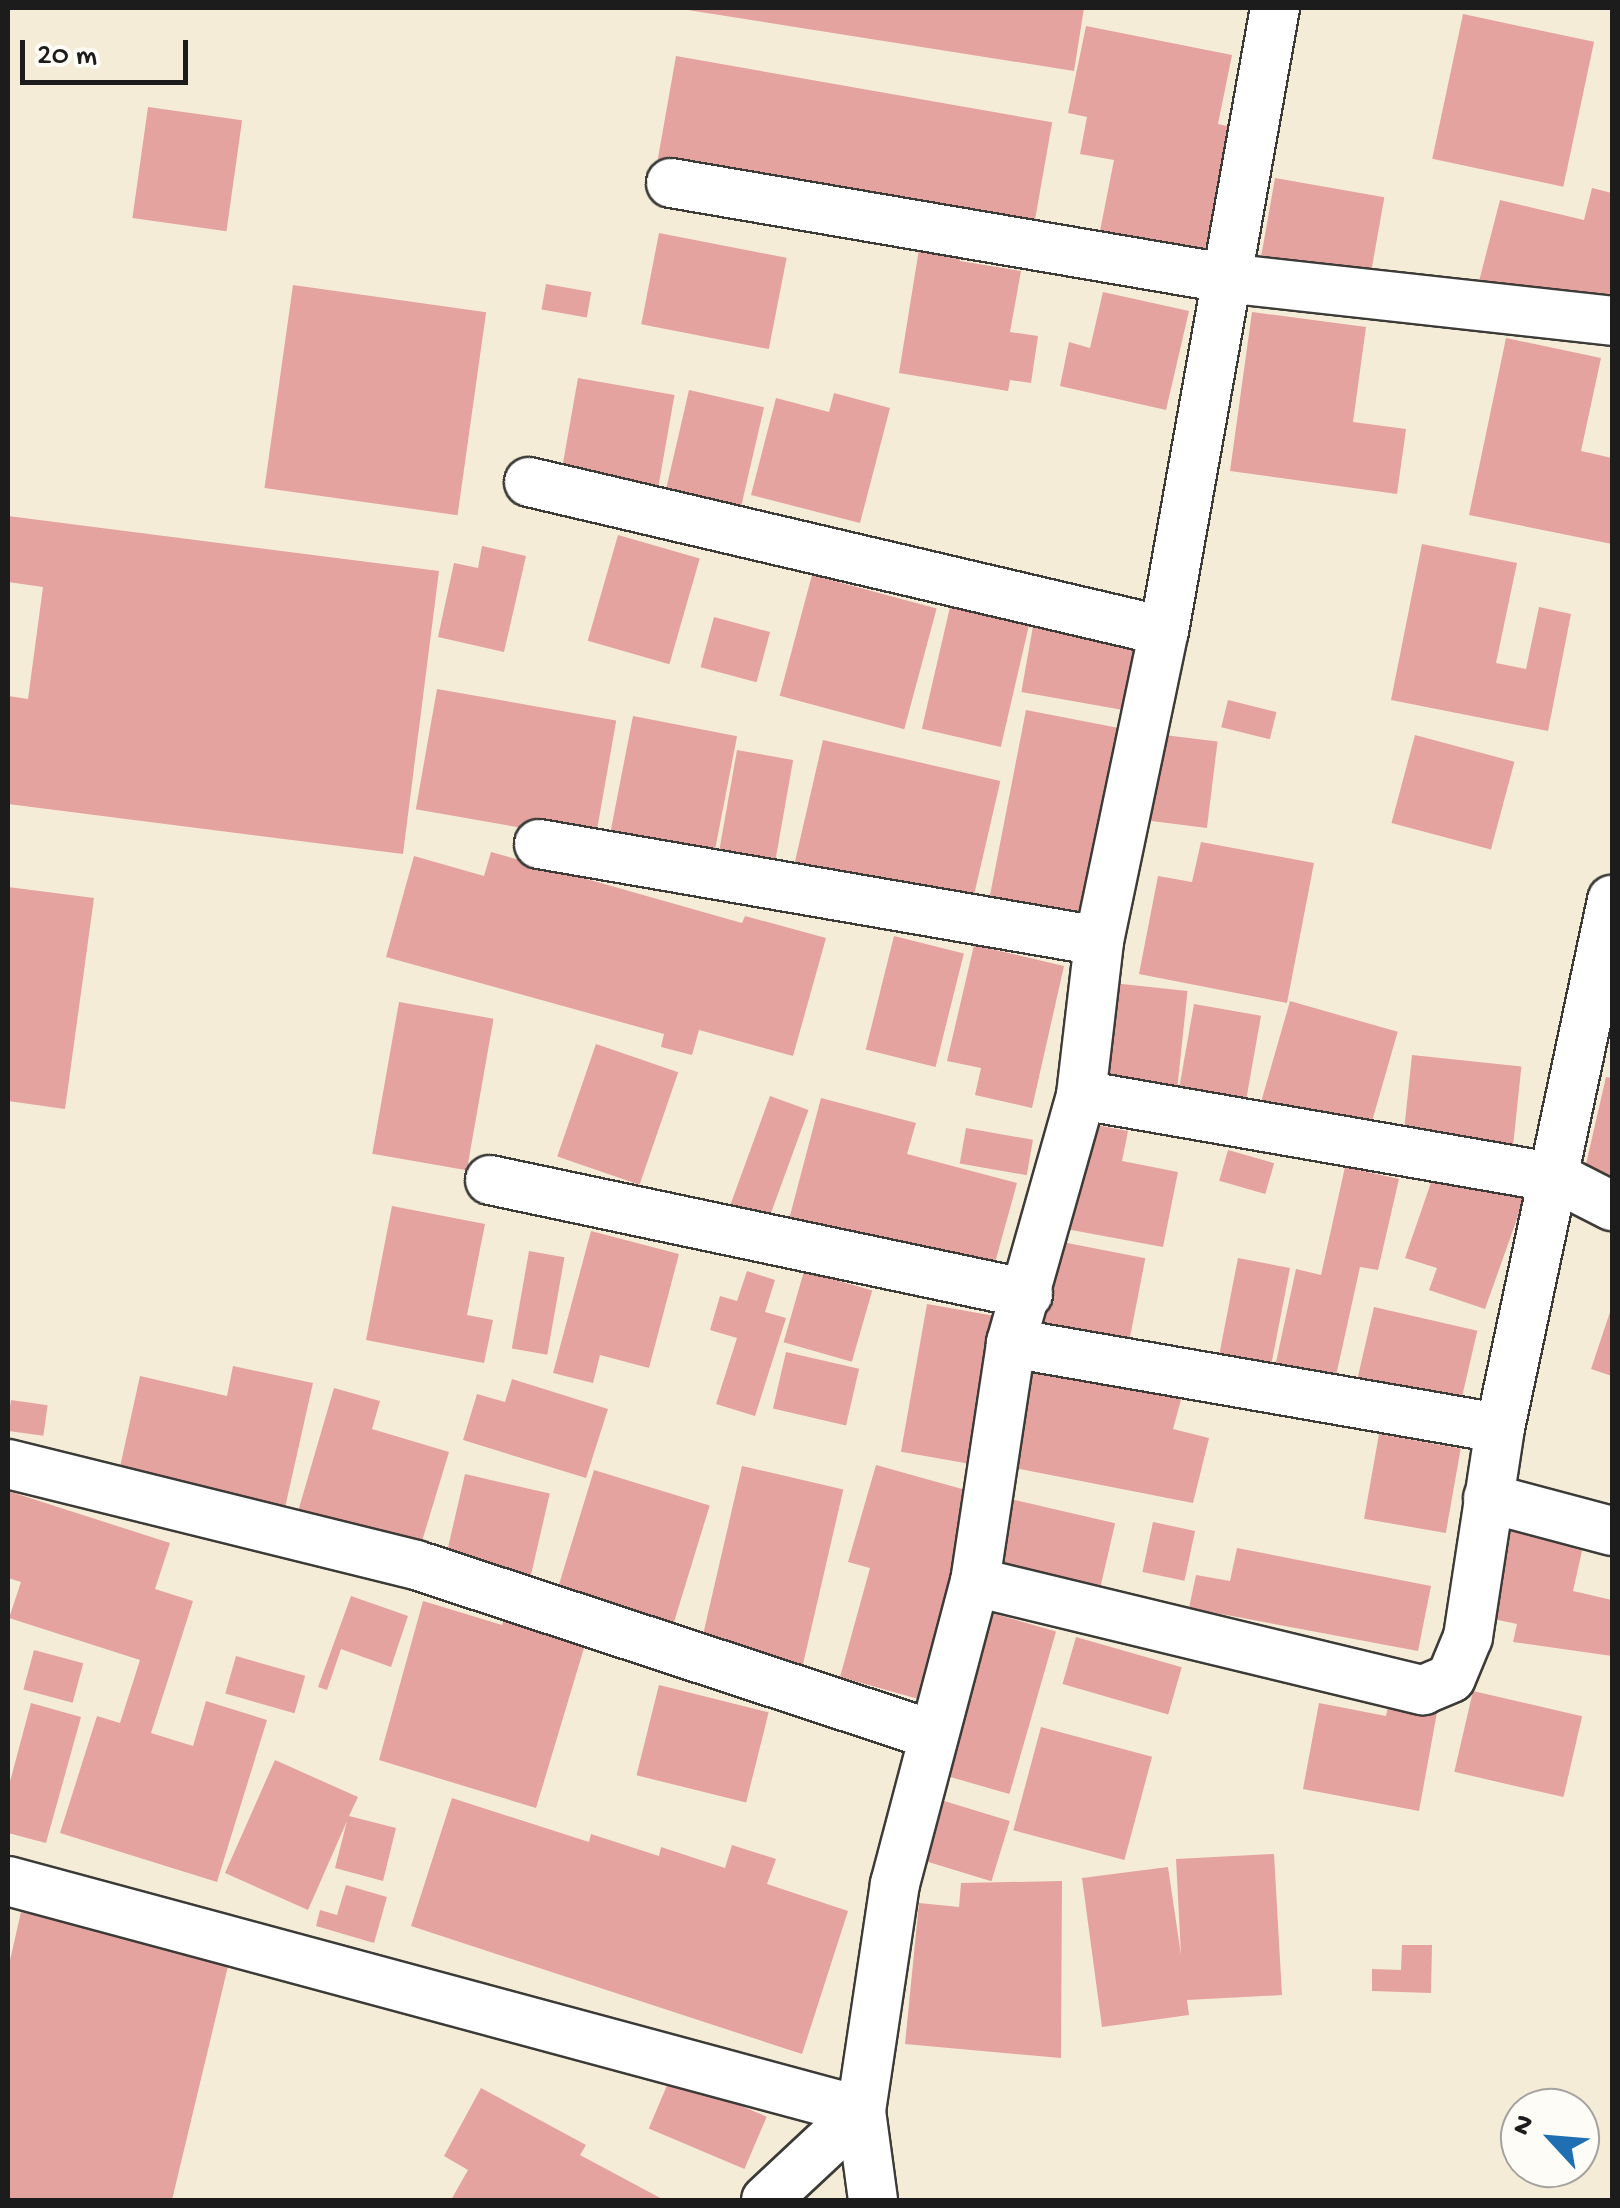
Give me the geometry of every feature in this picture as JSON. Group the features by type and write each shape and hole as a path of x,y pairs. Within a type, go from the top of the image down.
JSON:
{"street":[{"path":"873,2200 861,2112 895,1884 974,1582 1010,1343 1028,1294 1082,1095 1099,941 1164,631 1275,8"},
{"path":"670,182 1225,278 1612,321"},
{"path":"529,482 1164,631"},
{"path":"539,844 1099,941"},
{"path":"974,1582 1437,1689 1460,1664 1468,1637 1500,1428 1612,900"},
{"path":"1082,1095 1556,1178 1612,1206"},
{"path":"490,1180 1028,1294"},
{"path":"1010,1343 1500,1428"},
{"path":"8,1464 416,1565 933,1735"},
{"path":"1488,1498 1612,1531"},
{"path":"8,1881 861,2112"},
{"path":"766,2200 861,2112"}],"building":[{"path":"675,8 1084,8 1074,71"},
{"path":"1463,14 1594,42 1563,187 1432,159"},
{"path":"1086,26 1232,55 1218,124 1240,129 1215,254 1100,231 1114,160 1080,154 1087,117 1068,113"},
{"path":"676,56 1052,122 1032,237 656,170"},
{"path":"148,107 242,120 226,231 132,218"},
{"path":"1275,178 1384,197 1371,275 1261,256"},
{"path":"1592,188 1612,193 1612,303 1477,289 1500,200 1584,220"},
{"path":"659,233 787,258 769,349 641,324"},
{"path":"920,243 962,250 960,261 1021,271 1010,332 1038,336 1031,383 1010,380 1008,391 899,373"},
{"path":"546,284 591,292 587,318 541,310"},
{"path":"293,285 486,312 458,515 264,488"},
{"path":"1103,292 1189,311 1166,410 1060,386 1069,342 1090,348"},
{"path":"1252,312 1366,327 1353,422 1406,429 1397,494 1230,471"},
{"path":"1506,338 1601,358 1581,451 1612,458 1612,544 1469,515"},
{"path":"578,378 675,395 655,504 559,487"},
{"path":"689,390 764,407 736,527 661,510"},
{"path":"834,393 890,408 860,523 751,495 776,398 829,412"},
{"path":"8,516 439,571 403,854 8,804 8,696 28,699 43,587 8,582"},
{"path":"618,535 700,558 669,664 588,641"},
{"path":"1422,544 1517,563 1496,663 1526,669 1539,607 1571,614 1548,731 1391,700"},
{"path":"482,546 526,556 504,652 438,637 454,563 478,568"},
{"path":"812,575 937,608 904,729 780,696"},
{"path":"950,607 1029,625 1001,747 922,729"},
{"path":"714,617 770,632 757,682 701,667"},
{"path":"1033,626 1143,645 1132,711 1021,692"},
{"path":"437,689 616,721 595,841 416,809"},
{"path":"1228,700 1277,712 1270,739 1221,727"},
{"path":"1026,710 1125,729 1089,917 990,897"},
{"path":"633,716 737,736 713,860 609,840"},
{"path":"1156,734 1218,742 1207,828 1145,820"},
{"path":"1415,735 1514,762 1491,850 1391,823"},
{"path":"823,740 1000,781 971,907 794,866"},
{"path":"737,750 793,760 774,868 718,858"},
{"path":"1201,842 1314,863 1287,1003 1139,974 1158,876 1192,882"},
{"path":"491,852 742,923 745,916 826,938 793,1056 699,1030 692,1055 661,1047 664,1034 386,957 414,856 484,876"},
{"path":"8,887 94,898 65,1109 8,1101"},
{"path":"894,936 964,953 936,1067 866,1050"},
{"path":"974,945 1064,966 1032,1108 975,1095 981,1068 947,1061"},
{"path":"1103,982 1188,991 1177,1090 1093,1081"},
{"path":"1290,1001 1398,1032 1368,1134 1261,1103"},
{"path":"399,1002 494,1019 467,1170 372,1154"},
{"path":"1194,1004 1261,1016 1242,1122 1175,1110"},
{"path":"596,1044 678,1072 640,1185 557,1157"},
{"path":"1412,1055 1521,1066 1513,1145 1404,1134"},
{"path":"1606,1077 1612,1078 1612,1184 1583,1177"},
{"path":"770,1096 809,1110 764,1233 725,1219"},
{"path":"821,1098 916,1123 907,1154 1017,1183 993,1270 787,1227"},
{"path":"1086,1123 1128,1131 1122,1161 1178,1172 1163,1247 1066,1229"},
{"path":"966,1128 1033,1140 1027,1175 960,1163"},
{"path":"1228,1150 1274,1163 1265,1194 1219,1181"},
{"path":"1345,1167 1399,1179 1378,1270 1360,1267 1332,1394 1272,1381 1296,1269 1321,1275"},
{"path":"1436,1168 1524,1199 1485,1309 1429,1290 1437,1268 1405,1258"},
{"path":"392,1206 485,1224 467,1315 493,1320 484,1363 366,1340"},
{"path":"591,1231 679,1254 649,1368 600,1355 593,1383 553,1373"},
{"path":"1057,1241 1145,1258 1126,1358 1038,1341"},
{"path":"529,1251 564,1257 547,1355 512,1348"},
{"path":"1238,1258 1290,1268 1271,1365 1219,1355"},
{"path":"747,1271 775,1280 765,1312 786,1318 755,1416 716,1404 737,1338 710,1330 720,1296 737,1301"},
{"path":"804,1271 872,1291 852,1362 784,1342"},
{"path":"927,1304 998,1317 972,1464 901,1452"},
{"path":"1612,1306 1612,1376 1591,1369"},
{"path":"1374,1307 1477,1331 1457,1417 1354,1393"},
{"path":"786,1352 859,1369 846,1425 773,1409"},
{"path":"233,1366 313,1383 282,1521 116,1485 140,1376 227,1396"},
{"path":"1027,1370 1182,1396 1173,1429 1209,1438 1193,1503 1005,1466"},
{"path":"512,1379 608,1409 586,1478 463,1440 477,1394 505,1402"},
{"path":"334,1388 380,1401 372,1429 449,1452 419,1551 297,1515"},
{"path":"11,1400 48,1405 43,1436 8,1431"},
{"path":"1379,1434 1461,1448 1446,1533 1364,1519"},
{"path":"876,1465 980,1494 922,1700 840,1677 870,1568 848,1562"},
{"path":"742,1466 843,1489 802,1669 701,1645"},
{"path":"594,1470 710,1505 672,1628 557,1592"},
{"path":"465,1474 550,1494 528,1589 443,1569"},
{"path":"8,1491 170,1543 155,1589 193,1601 151,1733 193,1746 206,1701 267,1720 217,1882 60,1833 97,1716 120,1723 140,1660 9,1618 21,1582 8,1578"},
{"path":"1006,1498 1115,1523 1097,1600 988,1575"},
{"path":"1153,1522 1195,1531 1184,1581 1142,1572"},
{"path":"1499,1523 1584,1542 1573,1591 1612,1600 1612,1656 1513,1642 1517,1624 1479,1616"},
{"path":"1237,1548 1431,1586 1418,1651 1189,1608 1196,1575 1230,1581"},
{"path":"351,1596 408,1616 391,1667 341,1649 327,1690 318,1687"},
{"path":"423,1601 502,1625 506,1614 587,1638 536,1808 379,1760"},
{"path":"981,1610 1056,1631 1009,1794 934,1772"},
{"path":"1076,1637 1182,1667 1168,1714 1062,1684"},
{"path":"34,1650 83,1663 73,1703 23,1690"},
{"path":"236,1656 305,1676 294,1713 225,1693"},
{"path":"659,1685 769,1712 746,1803 637,1775"},
{"path":"1473,1691 1582,1716 1563,1797 1454,1772"},
{"path":"1390,1697 1438,1707 1419,1811 1303,1789 1319,1703 1386,1716"},
{"path":"31,1703 81,1717 46,1843 8,1833 8,1789"},
{"path":"1041,1727 1152,1757 1124,1860 1013,1830"},
{"path":"275,1760 358,1797 349,1816 396,1828 383,1881 335,1868 347,1821 308,1910 225,1873"},
{"path":"452,1798 589,1842 591,1834 659,1856 661,1847 725,1868 732,1845 776,1859 767,1884 848,1911 802,2054 411,1926"},
{"path":"941,1800 1010,1821 991,1881 923,1860"},
{"path":"1274,1854 1282,1995 1187,2000 1189,2015 1102,2027 1082,1878 1168,1867 1181,1955 1176,1859"},
{"path":"1062,1881 1061,2058 905,2044 919,1903 959,1907 961,1883"},
{"path":"346,1885 387,1897 374,1943 316,1926 320,1910 337,1915"},
{"path":"21,1912 229,1962 172,2200 8,2200 8,1969"},
{"path":"1402,1945 1432,1945 1431,1993 1372,1991 1372,1969 1401,1970"},
{"path":"671,2076 767,2117 744,2169 649,2128"},
{"path":"481,2088 586,2145 580,2155 664,2200 451,2200 468,2170 444,2156"}]}
